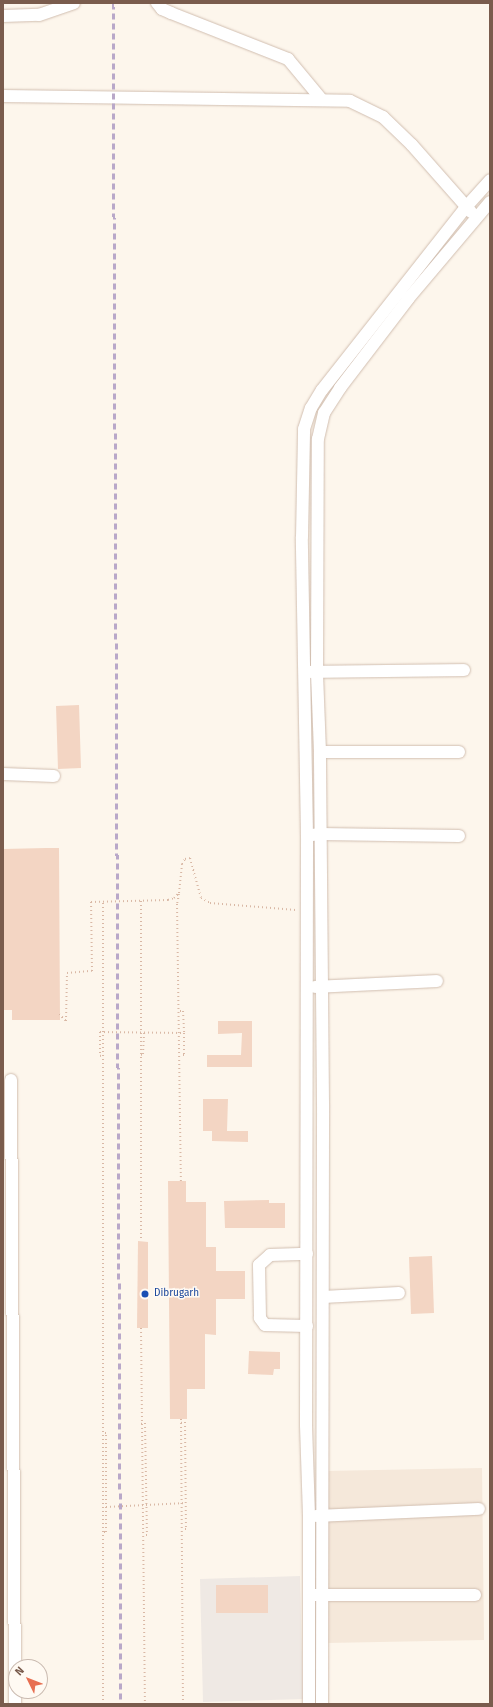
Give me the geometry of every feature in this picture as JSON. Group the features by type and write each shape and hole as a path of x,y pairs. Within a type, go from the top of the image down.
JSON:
{"street":[{"path":"3,16 39,15 74,3"},
{"path":"157,3 162,9 171,13 288,59 322,100"},
{"path":"3,96 322,100 350,102 383,117 412,145 466,207 476,216"},
{"path":"309,1704 310,1595 306,1425 308,987 302,451 304,429 306,418 322,390 466,207 490,180"},
{"path":"322,1704 324,1104 320,752 317,673 317,455 319,426 324,413 340,388 408,299 476,216 490,202"},
{"path":"304,672 464,670"},
{"path":"320,752 459,752"},
{"path":"3,774 54,776"},
{"path":"307,836 320,834 459,836"},
{"path":"308,987 438,981"},
{"path":"11,1080 15,1704"},
{"path":"307,1254 270,1255 259,1265 260,1318 265,1325 307,1326"},
{"path":"323,1297 399,1293"},
{"path":"309,1516 479,1509"},
{"path":"310,1595 475,1595"}],"path":[{"path":"181,1181 180,1011 177,904 182,864 185,860 190,858 201,898 210,903 307,910"},
{"path":"59,1014 66,1021 67,973 92,971 91,902 168,900 174,898 179,893"},
{"path":"141,900 141,1242"},
{"path":"103,901 103,1704"},
{"path":"180,1011 183,1011 184,1033 184,1055 180,1055"},
{"path":"104,1055 100,1056 100,1032 184,1033"},
{"path":"141,1055 143,1054 144,1033"},
{"path":"141,1328 145,1704"},
{"path":"181,1419 183,1529 183,1704"},
{"path":"181,1423 185,1422 186,1529 183,1529"},
{"path":"141,1424 145,1424 147,1535 144,1535"},
{"path":"104,1433 106,1433 106,1532 104,1532"},
{"path":"106,1508 186,1503"}],"shaded area":[{"path":"482,1468 484,1640 327,1643 325,1471"},
{"path":"300,1576 303,1699 203,1702 200,1579"}],"building":[{"path":"79,705 81,768 58,769 56,706"},
{"path":"59,848 60,1020 12,1020 12,1010 3,1010 3,849"},
{"path":"218,1021 252,1021 252,1067 207,1067 207,1055 241,1055 242,1033 218,1034"},
{"path":"203,1099 228,1099 227,1131 248,1131 248,1142 212,1141 212,1131 203,1131"},
{"path":"168,1181 186,1181 186,1202 206,1202 206,1247 216,1247 216,1271 245,1271 245,1299 216,1299 216,1335 205,1334 205,1389 187,1389 187,1419 170,1419"},
{"path":"269,1200 269,1203 285,1203 285,1228 225,1228 224,1201"},
{"path":"138,1241 148,1242 148,1328 137,1328"},
{"path":"432,1256 434,1313 411,1314 409,1257"},
{"path":"249,1351 280,1352 280,1369 274,1369 273,1375 248,1374"},
{"path":"216,1585 268,1585 268,1613 216,1613"}],"railway":[{"path":"113,3 121,1704"}],"place":[{"name":"Dibrugarh","path":"145,1294"}]}
